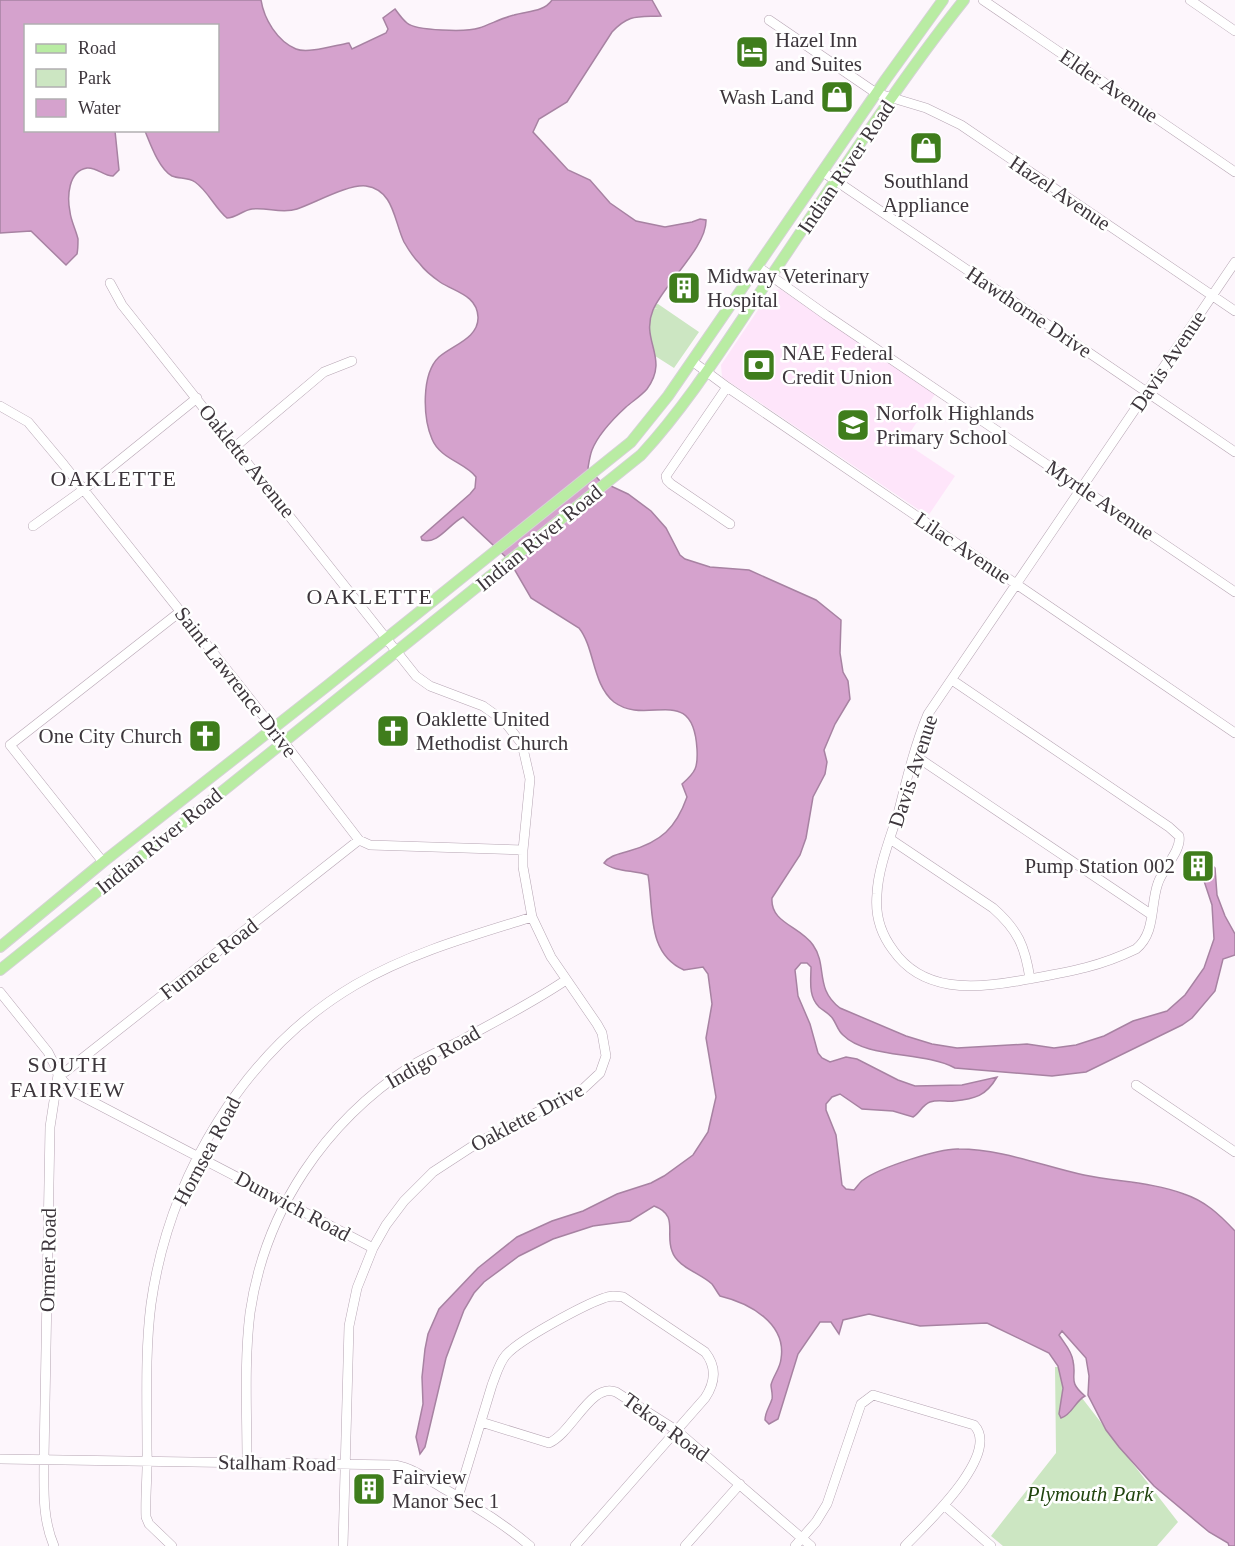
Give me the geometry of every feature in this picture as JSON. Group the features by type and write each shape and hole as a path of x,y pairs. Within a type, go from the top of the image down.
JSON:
{"main road":[{"name":"Indian River Road","path":"0,947 103,862 631,442 655,414 876,93 943,0"},
{"name":"Indian River Road","path":"0,970 641,455 661,433 707,372 892,98 964,0"}],"street":[{"name":"Elder Avenue","path":"983,0 1235,172"},
{"path":"1190,0 1235,31"},
{"name":"Hazel Avenue","path":"769,20 876,93 940,113 961,124 1235,311"},
{"name":"Hawthorne Drive","path":"823,172 1235,452"},
{"name":"Davis Avenue","path":"952,680 1175,831 1180,840 1178,848 1164,869 1157,885 1146,938 1136,949 1079,971 988,986 950,985 920,975 898,957 882,932 877,904 878,884 914,755 928,714 1235,262"},
{"name":"Myrtle Avenue","path":"757,266 1235,592"},
{"name":"Oaklette Avenue","path":"110,283 122,305 236,446 386,639"},
{"path":"236,446 324,372 352,361"},
{"name":"Lilac Avenue","path":"692,361 1235,733"},
{"path":"727,387 666,476 671,484 730,524"},
{"path":"33,526 83,490 196,398"},
{"name":"Saint Lawrence Drive","path":"0,406 28,422 181,611 359,840"},
{"path":"103,862 10,745 181,611"},
{"name":"Oaklette Drive","path":"343,1546 349,1326 357,1288 373,1248 386,1225 404,1201 433,1172 479,1142 547,1105 584,1088 600,1073 606,1056 602,1033 545,946 532,916 522,850 530,779 525,753 516,735 497,715 483,706 430,686 416,676 386,639"},
{"path":"914,755 1152,915"},
{"path":"890,839 993,908 1004,918 1024,948 1030,979"},
{"path":"359,840 370,845 522,850"},
{"name":"Furnace Road","path":"58,1075 65,1072 359,840"},
{"name":"Hornsea Road","path":"172,1546 149,1524 146,1517 148,1360 152,1299 165,1238 188,1178 199,1157 227,1109 260,1064 290,1034 320,1009 365,979 410,957 532,916"},
{"name":"Indigo Road","path":"246,1462 250,1313 261,1260 267,1241 286,1202 312,1158 348,1117 378,1089 421,1060 534,1001 566,980"},
{"path":"0,992 48,1052 58,1075"},
{"name":"Dunwich Road","path":"58,1075 72,1091 373,1248"},
{"name":"Ormer Road","path":"54,1546 46,1523 44,1506 44,1459 50,1127 58,1075"},
{"path":"1136,1085 1235,1152"},
{"path":"458,1497 498,1368 504,1358 514,1348 589,1304 609,1296 623,1298 695,1345 710,1359 713,1368 712,1387 705,1398 575,1546"},
{"name":"Tekoa Road","path":"481,1422 549,1443 564,1432 599,1392 610,1389 676,1430 740,1484 798,1542 811,1546"},
{"path":"798,1542 827,1504 861,1404 867,1398 880,1396 974,1425 980,1432 978,1454 968,1476 905,1546"},
{"name":"Stalham Road","path":"0,1459 347,1463 404,1467 507,1527 530,1546"},
{"path":"685,1546 740,1484"},
{"path":"944,1505 991,1546"}],"shaded area":[{"name":"Norfolk Highlands Primary School","path":"780,289 935,394 904,442 955,476 928,516 722,377 721,365 770,292"}],"green space":[{"path":"658,304 699,332 674,368 630,340 640,312 658,308 628,312"},
{"name":"Plymouth Park","path":"1055,1367 1058,1367 1178,1522 1157,1546 1003,1546 991,1536 1056,1453"}],"water":[{"path":"0,0 261,0 268,22 277,35 296,49 308,50 349,43 352,49 386,33 388,29 383,18 395,9 412,26 464,30 479,28 510,16 540,9 552,0 652,0 661,16 629,19 618,26 567,102 539,119 533,132 568,170 590,180 610,203 636,221 665,227 700,219 706,220 700,242 653,310 650,331 656,368 653,378 647,389 621,411 602,433 592,450 588,468 600,481 628,494 651,511 666,528 680,555 685,559 710,567 749,570 816,600 841,620 840,653 843,672 848,681 850,699 835,724 824,750 827,762 825,774 813,797 806,838 800,855 772,898 776,913 813,945 820,961 827,993 840,1008 906,1036 932,1044 957,1048 1027,1044 1054,1048 1076,1045 1104,1036 1133,1021 1167,1011 1185,995 1204,968 1214,939 1212,905 1204,881 1204,864 1211,864 1215,868 1217,895 1235,934 1235,955 1223,959 1215,991 1192,1018 1086,1072 1052,1076 955,1068 927,1059 881,1052 853,1043 841,1033 832,1017 815,1003 811,988 811,967 807,963 801,963 795,970 798,996 810,1024 818,1053 822,1058 830,1062 846,1057 857,1059 915,1086 962,1085 997,1077 989,1088 974,1098 930,1102 913,1117 893,1111 862,1109 840,1094 832,1097 826,1104 826,1110 836,1135 842,1185 846,1189 854,1190 871,1175 910,1160 950,1150 975,1150 1006,1155 1084,1175 1172,1190 1199,1200 1223,1219 1235,1231 1235,1546 1229,1546 1228,1543 1209,1532 1154,1486 1119,1447 1106,1430 1088,1395 1089,1376 1086,1358 1062,1331 1059,1335 1072,1357 1074,1383 1085,1396 1061,1418 1059,1414 1063,1388 1058,1366 1049,1353 987,1323 920,1326 869,1314 843,1320 839,1334 831,1322 820,1322 798,1354 778,1419 769,1424 765,1420 772,1399 771,1385 781,1359 778,1335 764,1317 743,1304 720,1296 712,1284 684,1266 675,1257 670,1244 669,1219 662,1210 654,1206 630,1221 593,1226 553,1239 519,1256 484,1282 464,1310 446,1358 425,1447 420,1454 416,1437 423,1404 422,1377 425,1349 428,1334 439,1309 478,1268 517,1237 664,1176 693,1155 708,1132 716,1097 706,1038 712,1004 708,974 703,967 684,970 663,953 654,929 648,875 614,868 604,863 612,856 659,838 678,817 687,797 682,784 693,772 697,760 694,729 687,717 678,711 640,710 627,708 614,702 597,676 588,645 579,628 531,598 509,560 463,517 433,540 422,540 421,537 475,488 476,477 472,472 447,456 432,439 427,420 425,397 433,365 439,357 470,336 478,317 474,304 469,299 435,278 413,256 404,242 392,208 382,193 366,186 359,186 297,209 286,211 252,209 227,218 195,182 172,176 163,168 145,132 219,132 219,24 24,24 24,132 115,132 119,170 113,176 87,168 81,170 72,179 69,206 78,239 78,248 77,254 66,265 31,231 0,233"}],"place":[{"name":"Hazel Inn and Suites","path":"752,52"},
{"name":"Wash Land","path":"837,97"},
{"name":"Southland Appliance","path":"926,148"},
{"name":"Midway Veterinary Hospital","path":"684,288"},
{"name":"NAE Federal Credit Union","path":"759,365"},
{"name":"Norfolk Highlands Primary School","path":"853,425"},
{"name":"Oaklette United Methodist Church","path":"393,731"},
{"name":"One City Church","path":"205,736"},
{"name":"Pump Station 002","path":"1198,866"},
{"name":"Fairview Manor Sec 1","path":"369,1489"}],"district":[{"name":"OAKLETTE","path":"114,478"},
{"name":"OAKLETTE","path":"370,596"},
{"name":"SOUTH FAIRVIEW","path":"68,1076"}]}
